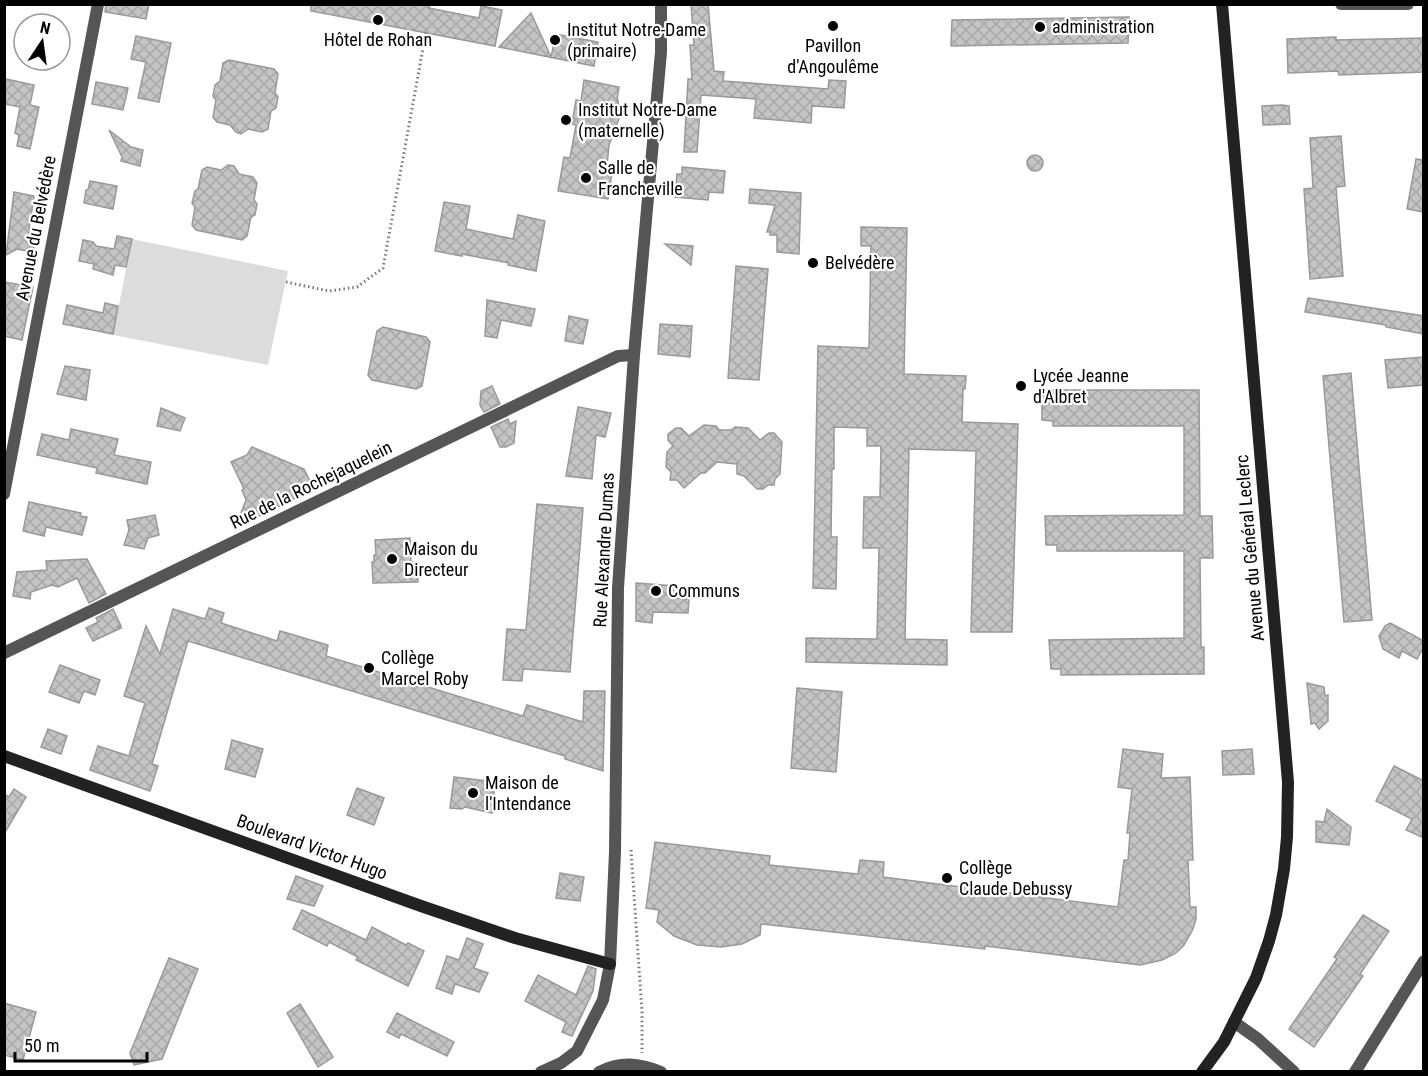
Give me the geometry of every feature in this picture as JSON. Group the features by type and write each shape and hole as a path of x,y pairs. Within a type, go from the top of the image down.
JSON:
{"main road":[{"name":"Avenue du Général Leclerc","path":"1202,1071 1224,1042 1256,978 1276,915 1287,837 1288,782 1222,4"},
{"name":"Boulevard Victor Hugo","path":"4,756 421,906 515,938 610,964"}],"street":[{"name":"Avenue du Belvédère","path":"4,494 98,4"},
{"name":"Rue Alexandre Dumas","path":"541,1071 561,1063 577,1052 603,1000 610,964 615,852 618,588 634,355 661,52 661,4"},
{"path":"1341,4 1408,4"},
{"name":"Rue de la Rochejaquelein","path":"4,653 618,356 634,355"},
{"path":"1355,1071 1424,961"},
{"path":"1234,1022 1258,1039 1294,1071"},
{"path":"599,1071 612,1065 642,1064 661,1071"}],"path":[{"path":"286,282 329,291 357,288 383,268 426,32"}],"shaded area":[{"path":"132,239 288,271 268,365 113,335"}],"building":[{"path":"106,4 149,4 146,19 105,12"},
{"path":"311,4 430,4 429,8 479,18 481,6 502,10 495,46 311,11"},
{"path":"691,4 708,4 714,71 724,72 723,81 828,89 829,80 846,81 844,108 812,106 811,123 754,118 756,99 701,95 697,152 684,152 688,79 692,79 690,45 694,45"},
{"path":"531,13 551,57 556,34 598,42 594,66 499,47"},
{"name":"administration","path":"1129,17 1128,43 951,46 952,20"},
{"path":"136,36 171,43 159,102 138,98 146,62 131,59"},
{"path":"1336,37 1336,40 1424,38 1424,72 1339,75 1338,71 1288,73 1287,39"},
{"path":"229,60 274,69 278,74 275,93 278,97 276,108 271,111 268,129 262,132 248,129 241,134 230,125 217,122 213,117 216,100 213,96 215,85 220,81 223,63"},
{"path":"6,79 34,85 30,105 39,107 30,149 17,146 19,135 15,133 20,107 4,104"},
{"path":"584,80 619,87 617,100 619,119 609,145 607,165 613,166 608,199 558,191 564,157 570,158 576,125 572,124 576,100 581,101"},
{"path":"96,82 128,88 123,110 92,104"},
{"path":"1262,106 1289,106 1290,124 1263,125"},
{"path":"109,130 131,147 143,150 140,166 121,161 122,157"},
{"path":"1341,136 1345,186 1336,187 1343,276 1310,279 1304,189 1313,188 1310,138"},
{"path":"1032,155 1038,155 1043,163 1041,169 1032,171 1027,166 1027,160"},
{"path":"1416,159 1424,160 1424,212 1407,209"},
{"path":"228,165 234,166 239,174 253,177 257,183 254,200 257,204 255,215 251,217 247,236 242,240 196,230 192,225 195,207 192,203 202,170 207,167 221,170"},
{"path":"682,167 725,171 723,193 709,192 708,200 675,197 677,174 682,174"},
{"path":"90,181 117,186 113,209 84,203"},
{"path":"750,189 801,193 799,254 777,252 777,235 770,235 770,232 767,232 775,205 749,203"},
{"path":"14,192 34,196 29,229 35,230 33,239 35,241 33,252 17,249 6,255"},
{"path":"444,202 470,206 466,229 513,239 518,215 545,221 536,271 508,265 509,263 435,251"},
{"path":"861,227 907,228 904,374 966,376 965,389 963,389 962,422 1018,424 1012,632 971,632 976,451 909,449 905,639 947,640 947,665 806,662 806,638 877,639 879,548 863,548 864,497 880,497 881,446 867,446 867,428 834,427 831,537 837,537 836,589 813,588 818,346 869,348 871,246 861,246"},
{"path":"117,236 132,239 126,267 115,265 113,275 93,269 94,264 79,261 83,240 93,242 96,246 114,249"},
{"path":"665,244 693,246 691,265"},
{"path":"736,266 768,269 759,380 728,378"},
{"path":"4,282 33,287 22,340 4,336"},
{"path":"1308,298 1424,316 1424,334 1386,327 1386,325 1305,312"},
{"path":"487,300 535,309 531,326 501,320 497,338 485,336"},
{"path":"105,303 118,306 113,334 63,324 67,305 103,313"},
{"path":"569,316 588,320 583,344 565,341"},
{"path":"660,324 692,326 690,357 658,354"},
{"path":"383,327 426,337 430,342 422,386 416,389 372,380 368,375 377,331"},
{"path":"1424,357 1424,385 1388,388 1385,360"},
{"path":"65,366 90,370 86,400 57,394"},
{"path":"1351,373 1372,620 1344,622 1323,376"},
{"path":"492,386 500,404 484,412 480,405 481,391"},
{"path":"1042,390 1199,390 1200,516 1212,516 1213,558 1200,558 1201,647 1204,647 1204,674 1061,675 1061,669 1051,669 1049,640 1184,638 1184,551 1057,551 1057,545 1046,545 1045,516 1184,515 1184,426 1053,426 1053,421 1042,420"},
{"path":"578,407 611,413 605,437 596,435 592,479 566,476"},
{"path":"161,408 185,418 180,431 157,426"},
{"path":"508,419 510,424 516,421 514,443 500,447 491,427"},
{"path":"704,425 716,426 719,430 731,430 735,427 748,428 760,440 769,433 774,433 782,442 780,474 775,479 774,485 757,489 744,476 737,474 737,464 717,462 684,488 677,480 670,480 671,472 666,467 667,452 673,446 668,440 668,434 676,428 681,428 689,436"},
{"path":"71,429 118,439 114,455 151,462 147,484 96,473 97,468 37,455 42,434 69,440"},
{"path":"252,447 304,469 314,489 247,522 241,513 246,500 242,490 244,489 231,462 247,455"},
{"path":"29,502 81,513 80,516 87,517 82,535 46,527 44,536 23,531"},
{"path":"537,504 583,508 570,672 523,669 522,681 503,680 507,629 526,630"},
{"path":"155,515 159,535 148,538 144,549 124,545 129,530 127,520"},
{"name":"Maison du Directeur","path":"410,538 411,562 417,563 418,582 373,583 372,562 376,555 375,540"},
{"path":"87,559 106,594 89,603 77,578 58,587 52,585 31,592 30,599 13,596 17,572 47,570 46,561"},
{"path":"636,583 676,586 675,598 689,599 688,613 653,612 652,623 636,621"},
{"path":"209,608 224,613 221,623 277,641 280,631 328,645 326,656 523,716 527,705 583,722 584,691 605,691 603,771 565,759 565,756 188,641 152,764 158,766 150,791 90,770 98,746 129,756 145,703 124,696 146,626 160,654 173,609 205,619"},
{"path":"113,609 121,626 118,627 121,628 93,641 86,628 98,622 96,618"},
{"path":"1390,623 1424,641 1424,646 1417,659 1402,651 1399,658 1383,649 1379,636 1385,626"},
{"path":"60,665 100,680 95,695 84,691 79,703 49,692"},
{"path":"1307,683 1324,687 1325,696 1328,695 1328,721 1319,729 1315,723 1311,724"},
{"path":"797,688 842,692 836,772 791,768"},
{"path":"48,729 67,736 61,754 41,747"},
{"path":"232,740 263,749 255,777 225,769"},
{"path":"1123,749 1163,754 1161,778 1190,777 1193,860 1188,860 1190,907 1196,907 1196,919 1184,945 1176,953 1162,960 1140,965 985,946 985,949 761,924 760,935 742,944 721,947 697,945 674,936 657,922 659,910 646,908 655,842 770,856 769,865 858,874 860,860 884,862 883,877 1118,907 1124,860 1128,860 1130,833 1127,833 1132,789 1118,787"},
{"path":"1252,749 1254,774 1223,775 1222,751"},
{"path":"1394,766 1424,781 1424,838 1406,830 1412,819 1376,801"},
{"name":"Maison de l'Intendance","path":"454,777 495,782 492,813 465,807 450,808"},
{"path":"357,788 384,798 374,825 347,815"},
{"path":"14,789 26,797 4,834 4,794 9,797"},
{"path":"1327,809 1351,827 1349,845 1316,842 1316,821 1324,822"},
{"path":"560,873 584,877 580,901 556,898"},
{"path":"296,876 323,886 314,906 287,899"},
{"path":"302,910 366,940 372,927 406,945 408,943 424,951 408,986 356,960 358,957 329,942 327,946 293,929"},
{"path":"1363,915 1389,931 1360,974 1363,976 1314,1047 1289,1029 1337,959 1334,957"},
{"path":"467,938 483,944 474,968 488,973 479,992 455,984 452,994 436,988 447,956 459,960"},
{"path":"169,958 198,969 162,1059 134,1065 130,1053"},
{"path":"588,966 596,969 593,991 572,1036 562,1032 566,1022 525,1001 538,975 576,995"},
{"path":"4,1003 36,1012 23,1060 4,1055"},
{"path":"300,1004 333,1057 318,1067 287,1013"},
{"path":"397,1013 454,1042 447,1056 401,1034 399,1038 387,1032"}],"place":[{"name":"Hôtel de Rohan","path":"378,20"},
{"name":"Pavillon d'Angoulême","path":"833,26"},
{"name":"administration","path":"1040,27"},
{"name":"Institut Notre-Dame (primaire)","path":"555,40"},
{"name":"Institut Notre-Dame (maternelle)","path":"566,120"},
{"name":"Salle de Francheville","path":"586,178"},
{"name":"Belvédère","path":"813,263"},
{"name":"Lycée Jeanne d'Albret","path":"1021,386"},
{"name":"Maison du Directeur","path":"392,559"},
{"name":"Communs","path":"656,591"},
{"name":"Collège Marcel Roby","path":"369,668"},
{"name":"Maison de l'Intendance","path":"473,793"},
{"name":"Collège Claude Debussy","path":"947,878"}]}
